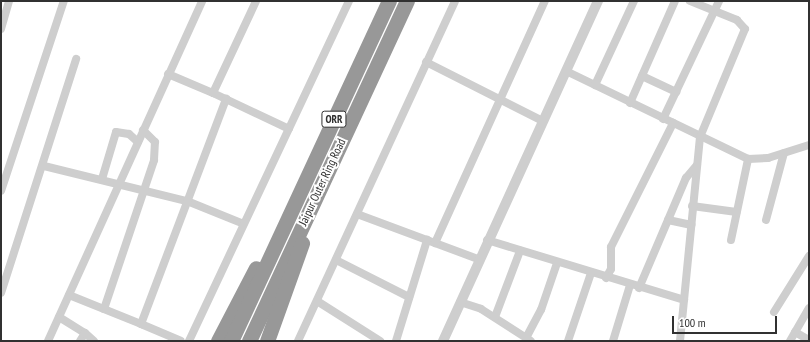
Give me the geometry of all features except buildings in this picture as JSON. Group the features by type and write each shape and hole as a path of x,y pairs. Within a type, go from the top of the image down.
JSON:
{"highway":[{"name":"Jaipur Outer Ring Road","path":"280,231 388,4"},
{"name":"Jaipur Outer Ring Road","path":"249,341 405,7"},
{"path":"267,341 326,174"},
{"path":"218,341 243,288 280,231"},
{"path":"231,341 280,231"}],"street":[{"path":"1,29 9,1"},
{"path":"1,191 64,1"},
{"path":"48,341 202,1"},
{"path":"213,93 256,1"},
{"path":"189,341 349,1"},
{"path":"298,341 455,1"},
{"path":"435,243 498,99 544,1"},
{"path":"443,341 478,260 598,1"},
{"path":"595,85 634,1"},
{"path":"630,103 675,1"},
{"path":"680,341 690,225 700,137 745,29 737,20 690,1"},
{"path":"663,119 719,1"},
{"path":"1,293 44,166 76,59"},
{"path":"426,62 543,121"},
{"path":"566,71 748,159 784,153 809,145"},
{"path":"168,74 213,93 289,129"},
{"path":"642,76 676,92"},
{"path":"142,324 226,99"},
{"path":"606,278 612,263 611,247 673,123"},
{"path":"104,309 146,189 156,150 155,142 143,130"},
{"path":"102,179 116,132 129,134 138,142"},
{"path":"766,220 784,153"},
{"path":"731,240 748,159"},
{"path":"639,288 686,178 697,165"},
{"path":"44,166 146,189 187,201 244,224"},
{"path":"692,206 737,212"},
{"path":"356,214 478,260"},
{"path":"668,220 690,225"},
{"path":"396,341 426,240"},
{"path":"488,240 591,274 684,300"},
{"path":"495,317 520,251"},
{"path":"774,312 809,256"},
{"path":"336,260 409,297"},
{"path":"460,302 495,317 529,340 557,263"},
{"path":"568,341 591,274"},
{"path":"613,341 630,285"},
{"path":"69,296 142,324 181,341"},
{"path":"317,301 366,338 380,341"},
{"path":"790,341 809,308"},
{"path":"59,317 85,333 94,341"},
{"path":"795,332 809,340"},
{"path":"80,341 85,333"}]}
